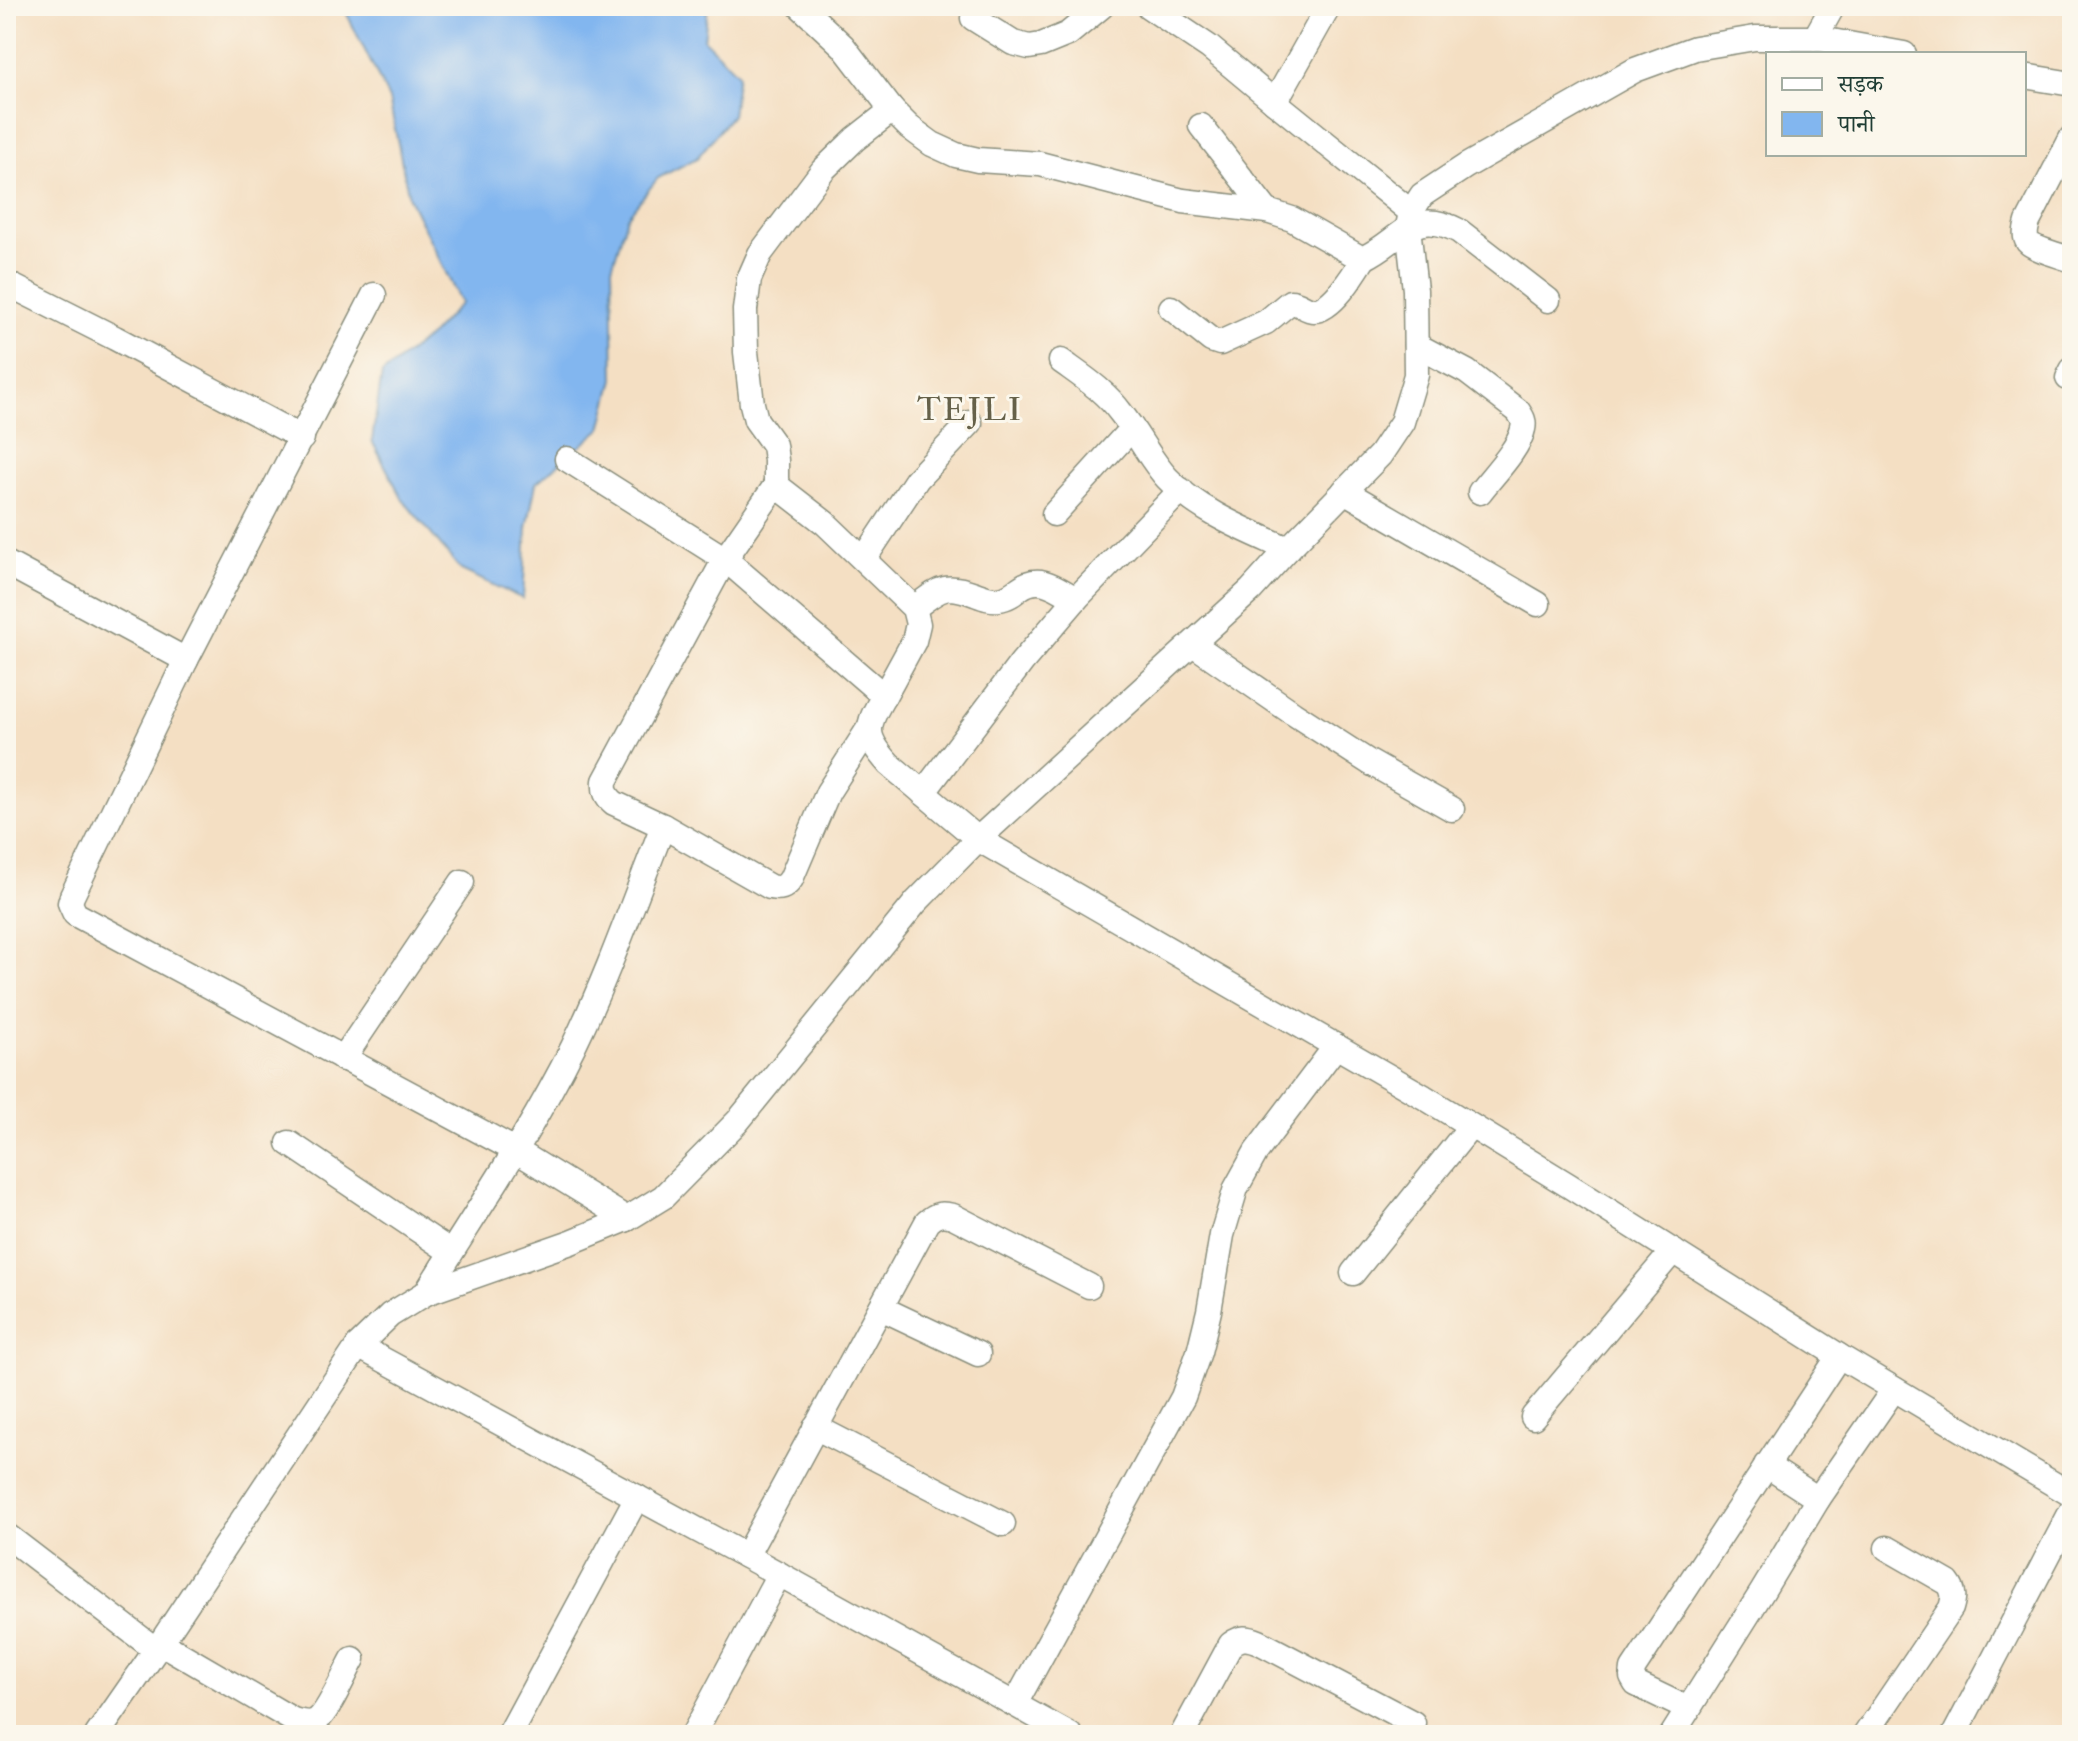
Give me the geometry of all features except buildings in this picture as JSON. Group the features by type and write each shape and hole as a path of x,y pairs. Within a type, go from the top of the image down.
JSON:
{"street":[{"path":"800,6 843,46 892,110 909,127 932,144 956,155 978,160 1040,164 1183,201 1267,211 1292,219 1364,258"},
{"path":"973,18 1013,43 1029,47 1068,34 1102,6"},
{"path":"1148,6 1209,47 1410,220 1445,223 1459,231 1548,300"},
{"path":"1275,102 1329,6"},
{"path":"1815,38 1833,6"},
{"path":"1171,308 1211,340 1220,343 1266,322 1290,302 1313,311 1320,310 1342,291 1364,258 1410,220 1422,195 1466,166 1635,70 1695,48 1755,38 1815,38 1893,52"},
{"path":"2026,76 2072,84"},
{"path":"776,485 825,523 864,559 914,608 918,624 914,641 873,715 869,728 828,792 787,886 779,889 614,803 604,790 605,781 725,559 776,485 774,445 756,420 752,404 746,352 745,310 749,279 760,254 823,170 892,110"},
{"path":"1201,126 1267,211"},
{"path":"2072,137 2028,222 2026,232 2027,240 2032,245 2072,260"},
{"path":"97,1735 358,1346 390,1315 426,1293 571,1242 627,1219 663,1197 738,1121 916,902 978,839 1251,590 1380,455 1402,422 1416,375 1410,220"},
{"path":"6,283 302,438"},
{"path":"374,295 186,660 72,896 71,909 75,914 515,1150 627,1219"},
{"path":"1416,345 1467,372 1524,419 1523,430 1516,444 1480,492"},
{"path":"1061,361 1105,395 1168,479 1195,502 1288,549"},
{"path":"864,559 917,479 970,423"},
{"path":"1054,514 1132,428"},
{"path":"567,459 725,559 884,696"},
{"path":"923,793 1022,662 1076,599 1181,490"},
{"path":"1344,491 1538,604"},
{"path":"6,563 186,660"},
{"path":"914,608 948,587 987,599 999,599 1010,596 1034,580 1076,599"},
{"path":"1193,644 1356,754 1452,809"},
{"path":"869,728 878,752 889,764 978,839 1471,1126 1894,1389 2068,1484"},
{"path":"426,1293 515,1150 571,1050 599,991 663,826"},
{"path":"343,1059 462,882"},
{"path":"1015,1704 1183,1397 1209,1311 1222,1235 1236,1188 1256,1152 1336,1046"},
{"path":"1353,1273 1471,1126"},
{"path":"289,1143 451,1252"},
{"path":"746,1556 927,1222 935,1215 953,1216 1089,1286"},
{"path":"1533,1417 1673,1251"},
{"path":"881,1308 978,1354"},
{"path":"358,1346 1070,1735"},
{"path":"1688,1709 1636,1684 1632,1677 1633,1669 1839,1356"},
{"path":"1672,1735 1818,1499 1894,1389"},
{"path":"815,1427 1003,1524"},
{"path":"1766,1465 1818,1499"},
{"path":"509,1735 637,1497"},
{"path":"1954,1735 2072,1510"},
{"path":"6,1535 155,1651"},
{"path":"1865,1735 1951,1608 1954,1598 1953,1589 1948,1583 1887,1548"},
{"path":"6,1554 155,1651 293,1720 316,1721 353,1659"},
{"path":"693,1735 779,1574"},
{"path":"1182,1735 1231,1644 1240,1638 1259,1642 1413,1723"}],"water":[{"path":"343,6 708,6 704,40 738,74 732,115 697,158 658,178 627,217 612,268 614,379 601,429 536,483 527,528 523,599 461,570 403,500 372,441 382,374 432,334 461,303 409,198 389,99"}],"district":[{"name":"TEJLI","path":"970,410"}]}
